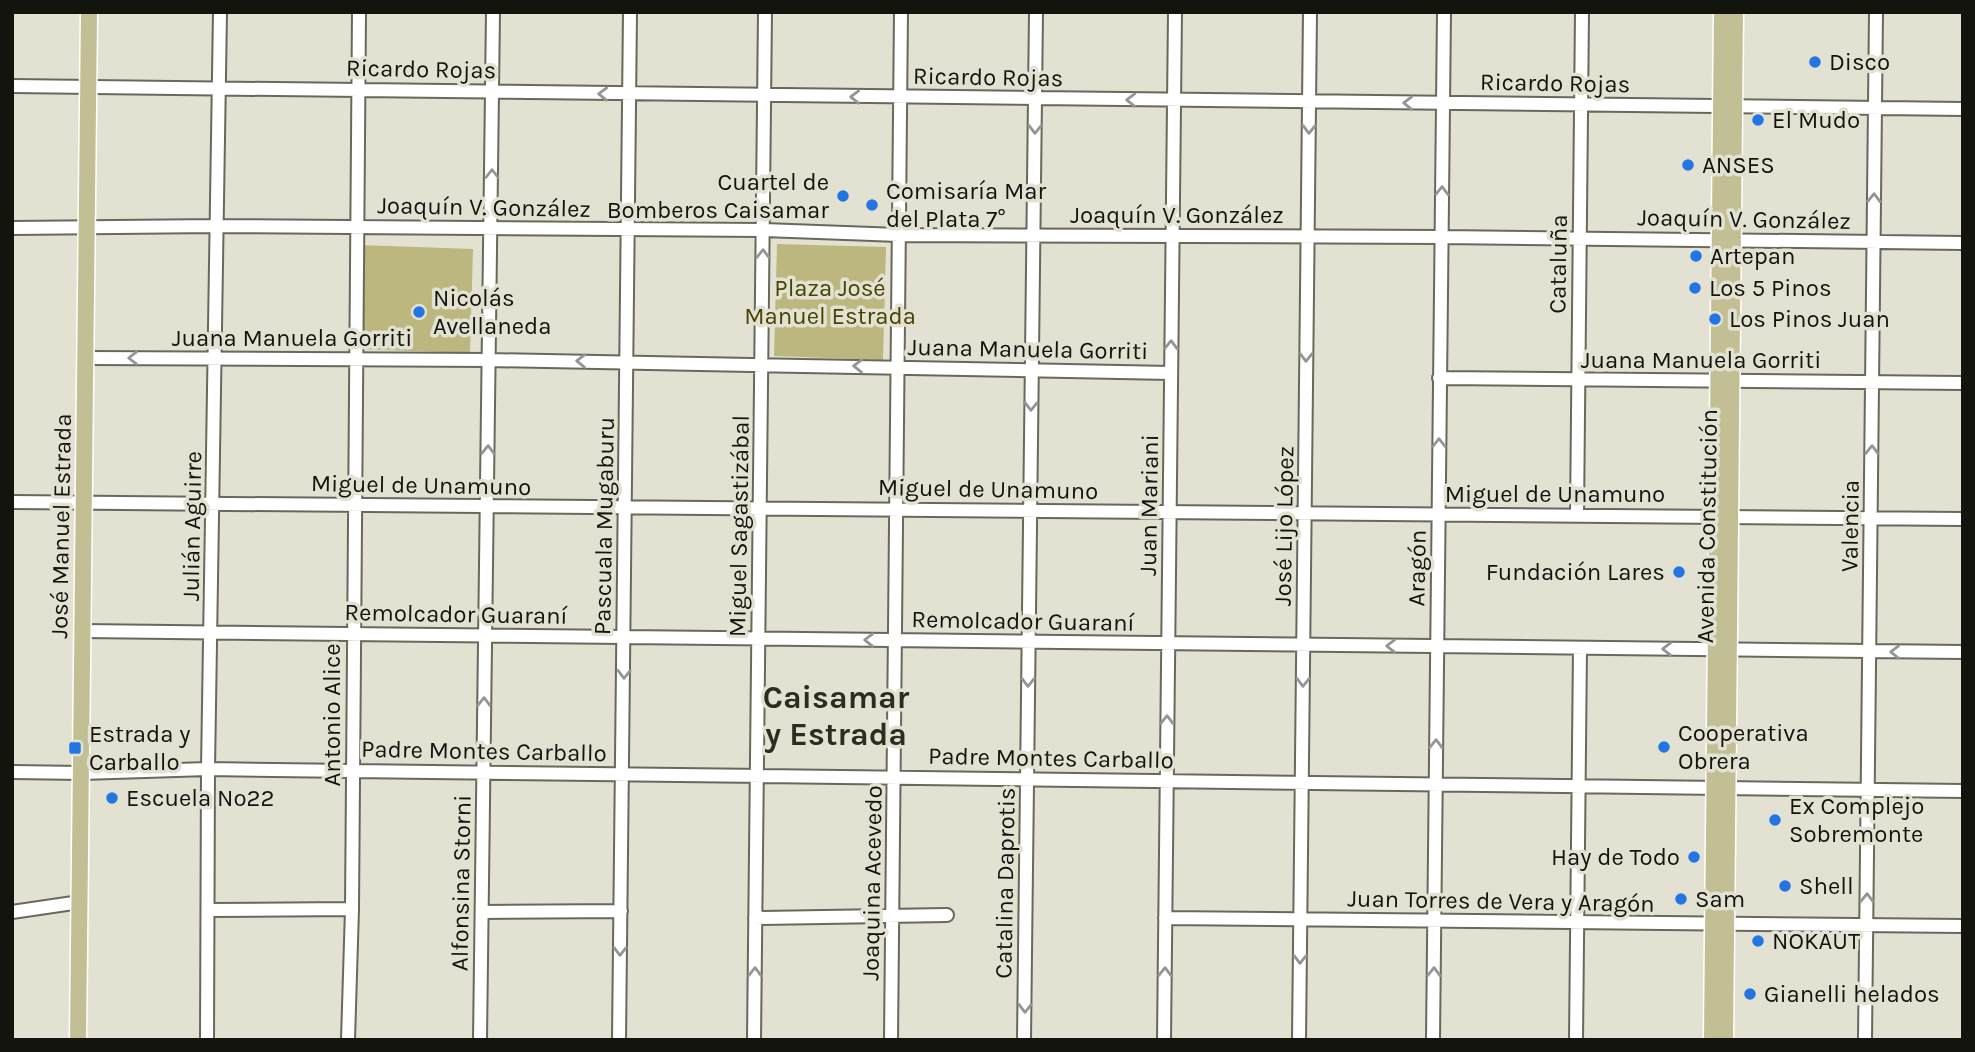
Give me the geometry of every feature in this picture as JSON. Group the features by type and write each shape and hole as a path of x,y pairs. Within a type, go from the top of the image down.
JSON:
{"main road":[{"name":"José Manuel Estrada","path":"78,1040 89,12"},
{"name":"Avenida Constitución","path":"1722,12 1728,106"},
{"name":"Avenida Constitución","path":"1712,1040 1719,924 1728,106 1735,12"},
{"name":"Avenida Constitución","path":"1719,924 1725,1040"}],"street":[{"name":"Julián Aguirre","path":"207,1040 208,769 220,12"},
{"name":"Antonio Alice","path":"348,1040 352,909 359,12"},
{"name":"Alfonsina Storni","path":"480,1040 493,12"},
{"name":"Pascuala Mugaburu","path":"619,1040 630,12"},
{"name":"Miguel Sagastizábal","path":"754,1040 765,12"},
{"name":"Joaquina Acevedo","path":"891,1040 901,12"},
{"name":"Catalina Daprotis","path":"1024,1040 1036,12"},
{"name":"Juan Mariani","path":"1164,1040 1175,12"},
{"name":"José Lijo López","path":"1299,1040 1310,12"},
{"name":"Aragón","path":"1433,1040 1444,12"},
{"name":"Cataluña","path":"1577,515 1582,12"},
{"name":"Valencia","path":"1866,1040 1876,12"},
{"name":"Ricardo Rojas","path":"12,86 1963,108"},
{"name":"Joaquín V. González","path":"12,228 217,226 764,230 899,235 1580,238 1963,243"},
{"name":"Juana Manuela Gorriti","path":"86,358 356,358 1171,373"},
{"name":"Juana Manuela Gorriti","path":"1439,378 1963,383"},
{"name":"Miguel de Unamuno","path":"12,502 1963,519"},
{"name":"Remolcador Guaraní","path":"83,631 1963,652"},
{"path":"1576,1040 1580,648"},
{"name":"Padre Montes Carballo","path":"12,772 208,769 1963,791"},
{"path":"12,912 80,902"},
{"path":"208,910 352,909"},
{"path":"482,912 621,911"},
{"path":"755,918 947,915"},
{"name":"Juan Torres de Vera y Aragón","path":"1165,918 1963,926"},
{"path":"78,1040 87,1040"}],"green space":[{"name":"Plaza José Manuel Estrada","path":"777,244 886,247 883,360 774,356"},
{"path":"359,245 473,249 470,353 356,349"}],"place":[{"name":"Disco","path":"1815,62"},
{"name":"El Mudo","path":"1758,120"},
{"name":"ANSES","path":"1688,165"},
{"name":"Cuartel de Bomberos Caisamar","path":"843,196"},
{"name":"Comisaría Mar del Plata 7°","path":"872,205"},
{"name":"Artepan","path":"1696,256"},
{"name":"Los 5 Pinos","path":"1695,288"},
{"name":"Nicolás Avellaneda","path":"419,312"},
{"name":"Los Pinos Juan","path":"1715,319"},
{"name":"Fundación Lares","path":"1679,572"},
{"name":"Cooperativa Obrera","path":"1664,747"},
{"name":"Estrada y Carballo","path":"75,748"},
{"name":"Escuela Nº22","path":"112,798"},
{"name":"Ex Complejo Sobremonte","path":"1775,820"},
{"name":"Hay de Todo","path":"1694,857"},
{"name":"Shell","path":"1785,886"},
{"name":"Sam","path":"1681,899"},
{"name":"NOKAUT","path":"1758,941"},
{"name":"Gianelli helados","path":"1750,994"}],"district":[{"name":"Caisamar y Estrada","path":"836,716"}]}
